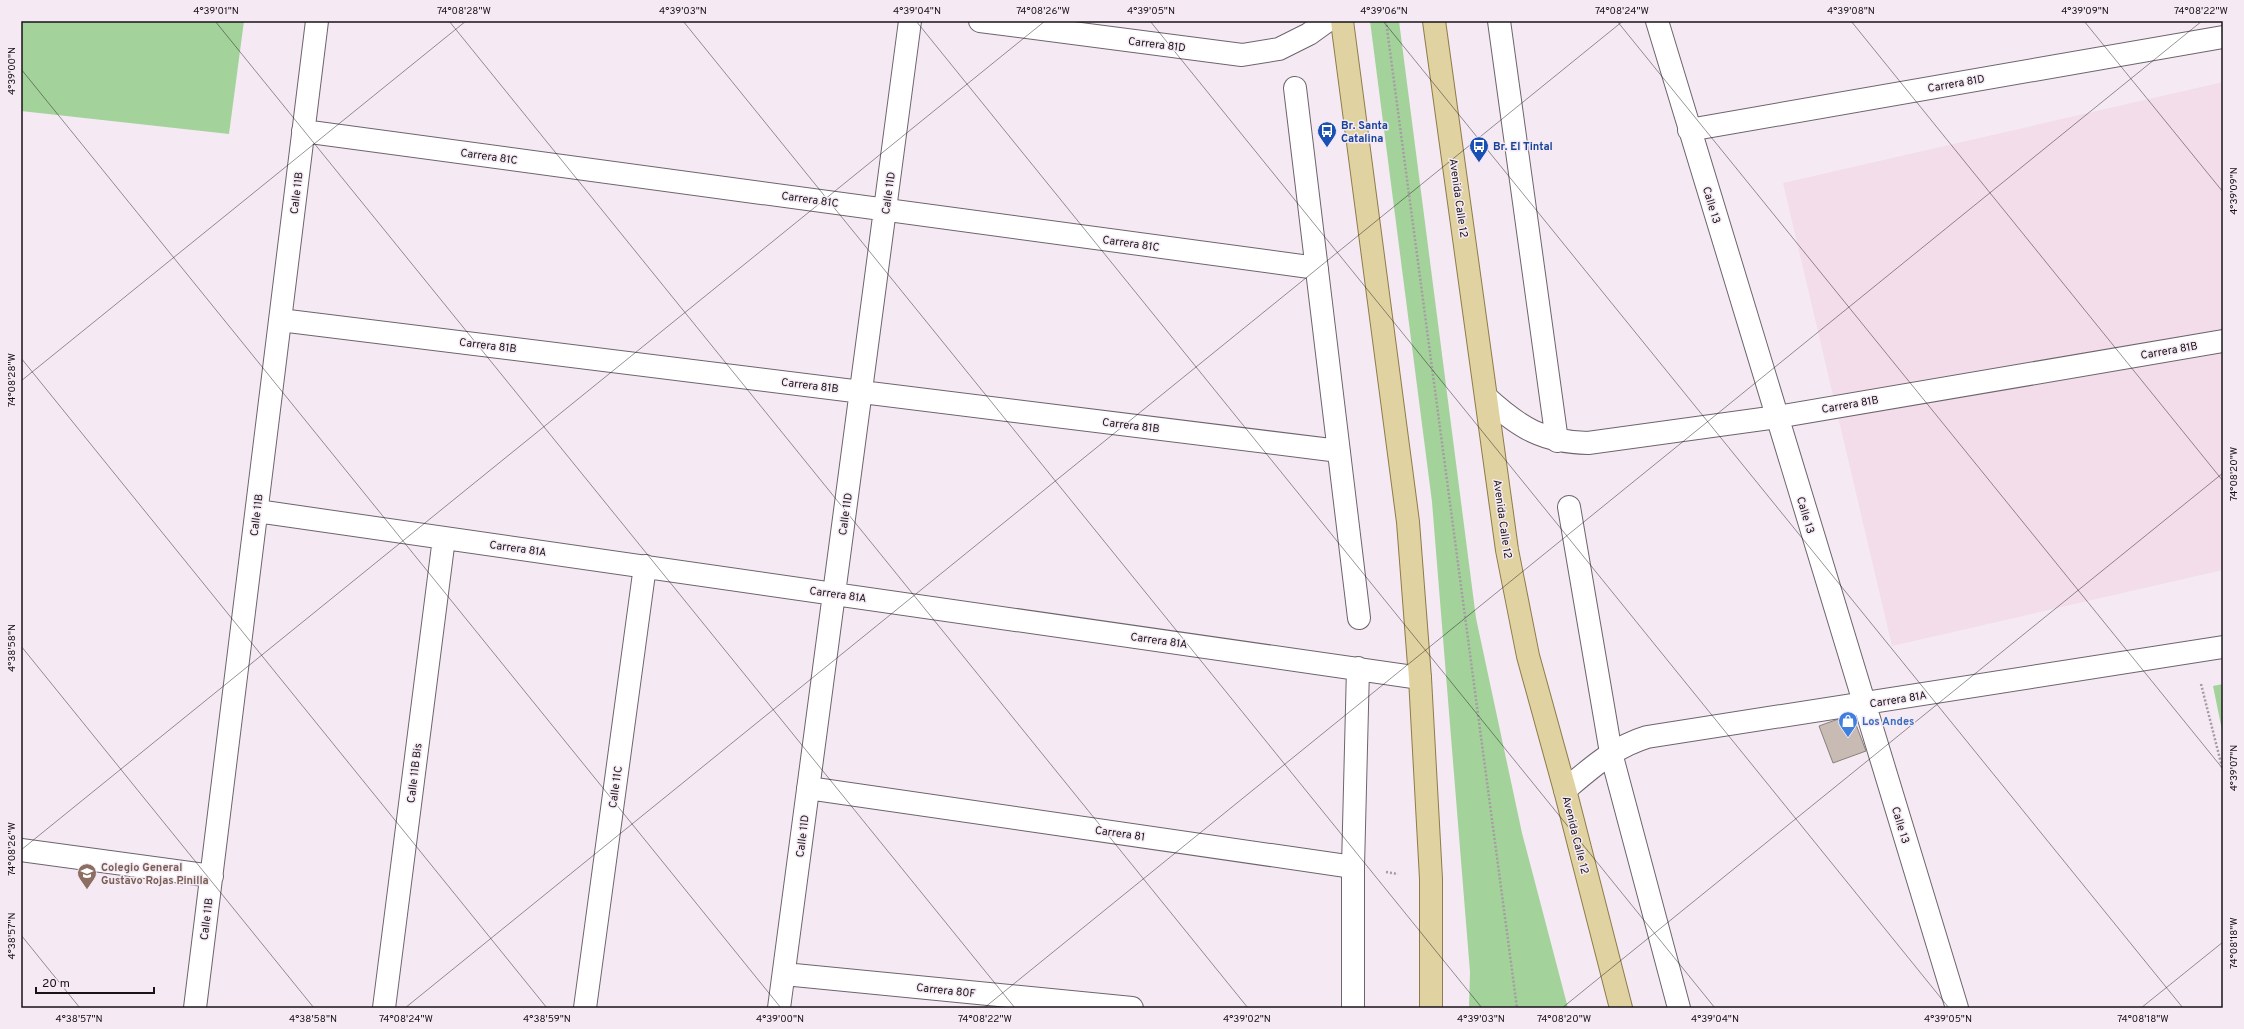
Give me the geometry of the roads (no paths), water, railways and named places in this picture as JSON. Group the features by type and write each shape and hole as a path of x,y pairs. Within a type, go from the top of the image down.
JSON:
{"main road":[{"path":"1342,21 1401,458 1408,522 1420,678 1431,879 1431,1008"},
{"name":"Avenida Calle 12","path":"1434,21 1507,550 1518,611 1528,656 1565,790 1621,1008"}],"street":[{"name":"Calle 11B","path":"195,1008 317,21"},
{"name":"Calle 11D","path":"780,1008 910,21"},
{"name":"Carrera 81D","path":"980,21 1242,55 1279,48 1309,34 1327,21"},
{"path":"1499,21 1557,441"},
{"name":"Calle 13","path":"1657,21 1776,417 1957,1008"},
{"name":"Carrera 81D","path":"1689,130 2223,37"},
{"path":"1295,88 1359,618"},
{"name":"Carrera 81C","path":"303,132 1317,268"},
{"name":"Carrera 81B","path":"280,320 1339,451"},
{"name":"Carrera 81B","path":"1487,398 1511,420 1533,432 1557,441 1588,443 1776,417 2223,341"},
{"path":"1569,507 1612,753 1679,1008"},
{"name":"Carrera 81A","path":"257,511 1420,678"},
{"name":"Calle 11B Bis","path":"384,1008 444,538"},
{"name":"Calle 11C","path":"585,1008 645,566"},
{"name":"Carrera 81A","path":"1565,790 1612,753 1628,743 1647,737 1864,705 2223,647"},
{"path":"1354,1008 1354,867 1358,668"},
{"name":"Carrera 81","path":"808,788 1354,867"},
{"path":"21,850 212,876"},
{"name":"Carrera 80F","path":"784,974 1132,1008"}],"place":[{"name":"Br. Santa Catalina","path":"1327,148"},
{"name":"Br. El Tintal","path":"1479,163"},
{"name":"Los Andes","path":"1848,738"},
{"name":"Colegio General Gustavo Rojas Pinilla","path":"87,890"}]}
